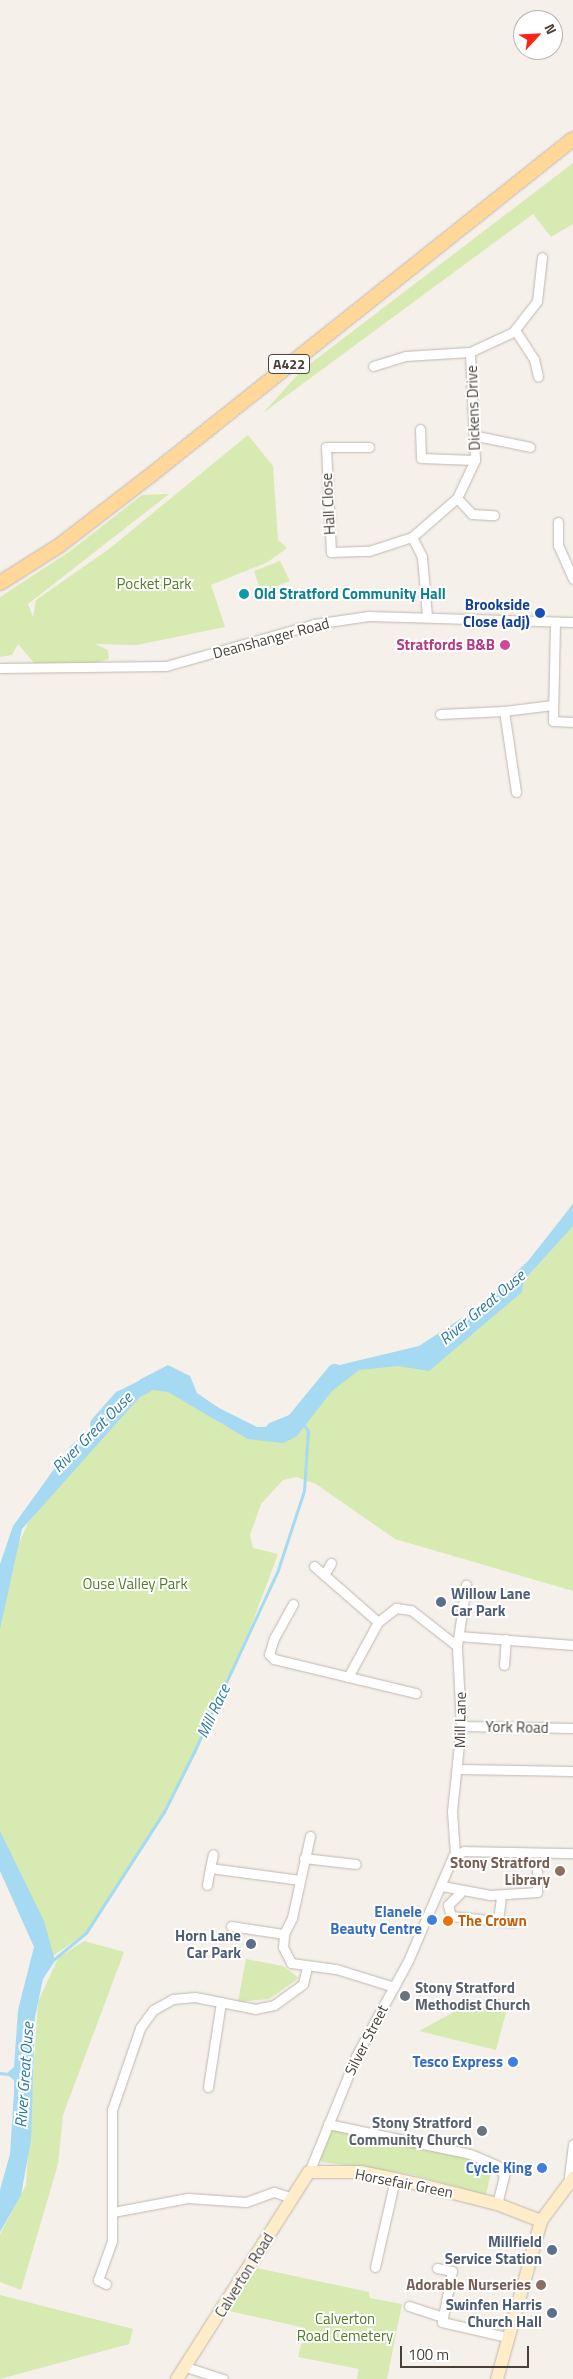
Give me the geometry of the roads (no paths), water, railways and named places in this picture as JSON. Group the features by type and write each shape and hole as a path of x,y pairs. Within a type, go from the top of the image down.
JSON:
{"main road":[{"name":"A422","path":"0,582 60,545 573,139"}],"street":[{"name":"Dickens Drive","path":"373,366 405,356 470,352 515,330 537,301 542,256"},
{"path":"515,330 534,359 538,377"},
{"name":"Dickens Drive","path":"412,537 456,498 475,460 477,436 470,352"},
{"path":"420,429 421,458 475,460"},
{"path":"477,436 530,446"},
{"name":"Hall Close","path":"369,447 326,447 331,552 369,551 412,537"},
{"path":"456,498 472,514 494,515"},
{"path":"558,522 558,545 573,579"},
{"path":"412,537 422,557 427,616"},
{"name":"Deanshanger Road","path":"0,668 166,666 314,624 368,616 427,616 555,623 573,622"},
{"path":"555,623 553,721 573,722"},
{"path":"440,714 504,711 553,705"},
{"path":"504,711 516,792"},
{"path":"324,1574 331,1563"},
{"path":"314,1566 378,1622"},
{"name":"Mill Lane","path":"454,1855 452,1811 459,1769 461,1726 457,1646 466,1585"},
{"path":"293,1604 269,1654 274,1659 416,1693"},
{"path":"348,1677 378,1622 396,1608 410,1610 457,1646"},
{"path":"459,1636 506,1638 573,1645"},
{"path":"504,1665 506,1638"},
{"name":"York Road","path":"461,1726 573,1728"},
{"path":"459,1769 573,1771"},
{"path":"310,1836 292,1918 284,1934 283,1947 291,1963 336,1969 394,1987"},
{"path":"454,1855 573,1853"},
{"path":"207,1885 213,1854"},
{"name":"Silver Street","path":"309,2172 356,2056 394,1987 442,1886 454,1855"},
{"path":"304,1858 356,1864"},
{"path":"210,1868 300,1880"},
{"path":"442,1886 460,1893 502,1895 537,1892 538,1871"},
{"path":"460,1893 448,1905 451,1916 514,1922"},
{"path":"498,1921 502,1895"},
{"path":"231,1926 284,1934"},
{"path":"99,2281 108,2261 114,2212 112,2110 140,2028 153,2010 173,1999 195,1997 256,2009 274,2005 304,1984 307,1966"},
{"path":"208,2087 221,2002"},
{"path":"328,2124 470,2154 498,2166 504,2176 497,2204"},
{"path":"497,2379 507,2337 541,2221 571,2178 573,2144"},
{"name":"Horsefair Green","path":"309,2172 362,2172 497,2204 541,2221"},
{"name":"Calverton Road","path":"177,2379 309,2172"},
{"path":"375,2267 395,2179"},
{"path":"114,2212 188,2198 246,2202 274,2192 292,2198"},
{"path":"437,2268 452,2271 442,2322 507,2337"},
{"path":"409,2306 443,2317"},
{"path":"186,2367 223,2379"}],"water":[{"name":"River Great Ouse","path":"573,1204 573,1226 524,1280 522,1292 429,1371 398,1366 359,1370 332,1391 296,1437 283,1443 248,1439 168,1392 147,1389 22,1529 0,1629 0,1564 13,1526 70,1447 141,1379 168,1365 190,1376 197,1393 219,1408 257,1427 283,1426 306,1411 331,1367 419,1346 480,1306 528,1261"},
{"path":"0,1831 44,1921 55,1961 43,1979 35,2017 31,2140 21,2195 0,2232 0,2190 10,2154 14,2092 14,2080 6,2074 14,2067 18,2010 34,1947 0,1871"}],"waterway":[{"name":"River Great Ouse","path":"273,1429 293,1421 334,1371"},
{"name":"River Great Ouse","path":"97,1424 120,1398 146,1385"},
{"name":"Mill Race","path":"52,1961 86,1933 164,1812 194,1752 278,1570 304,1491 308,1431 303,1424"},
{"path":"0,2073 8,2074"}],"place":[{"name":"Old Stratford Community Hall","path":"244,594"},
{"name":"Brookside Close (adj)","path":"540,613"},
{"name":"Stratfords B&B","path":"505,645"},
{"name":"Willow Lane Car Park","path":"441,1602"},
{"name":"Stony Stratford Library","path":"560,1871"},
{"name":"Elanele Beauty Centre","path":"432,1920"},
{"name":"The Crown","path":"448,1921"},
{"name":"Horn Lane Car Park","path":"251,1944"},
{"name":"Stony Stratford Methodist Church","path":"405,1996"},
{"name":"Tesco Express","path":"513,2062"},
{"name":"Stony Stratford Community Church","path":"482,2131"},
{"name":"Cycle King","path":"542,2168"},
{"name":"Millfield Service Station","path":"552,2250"},
{"name":"Adorable Nurseries","path":"541,2285"},
{"name":"Swinfen Harris Church Hall","path":"552,2313"}],"park label":[{"name":"Pocket Park","path":"154,584"},
{"name":"Ouse Valley Park","path":"135,1584"},
{"name":"Calverton Road Cemetery","path":"345,2326"}]}
